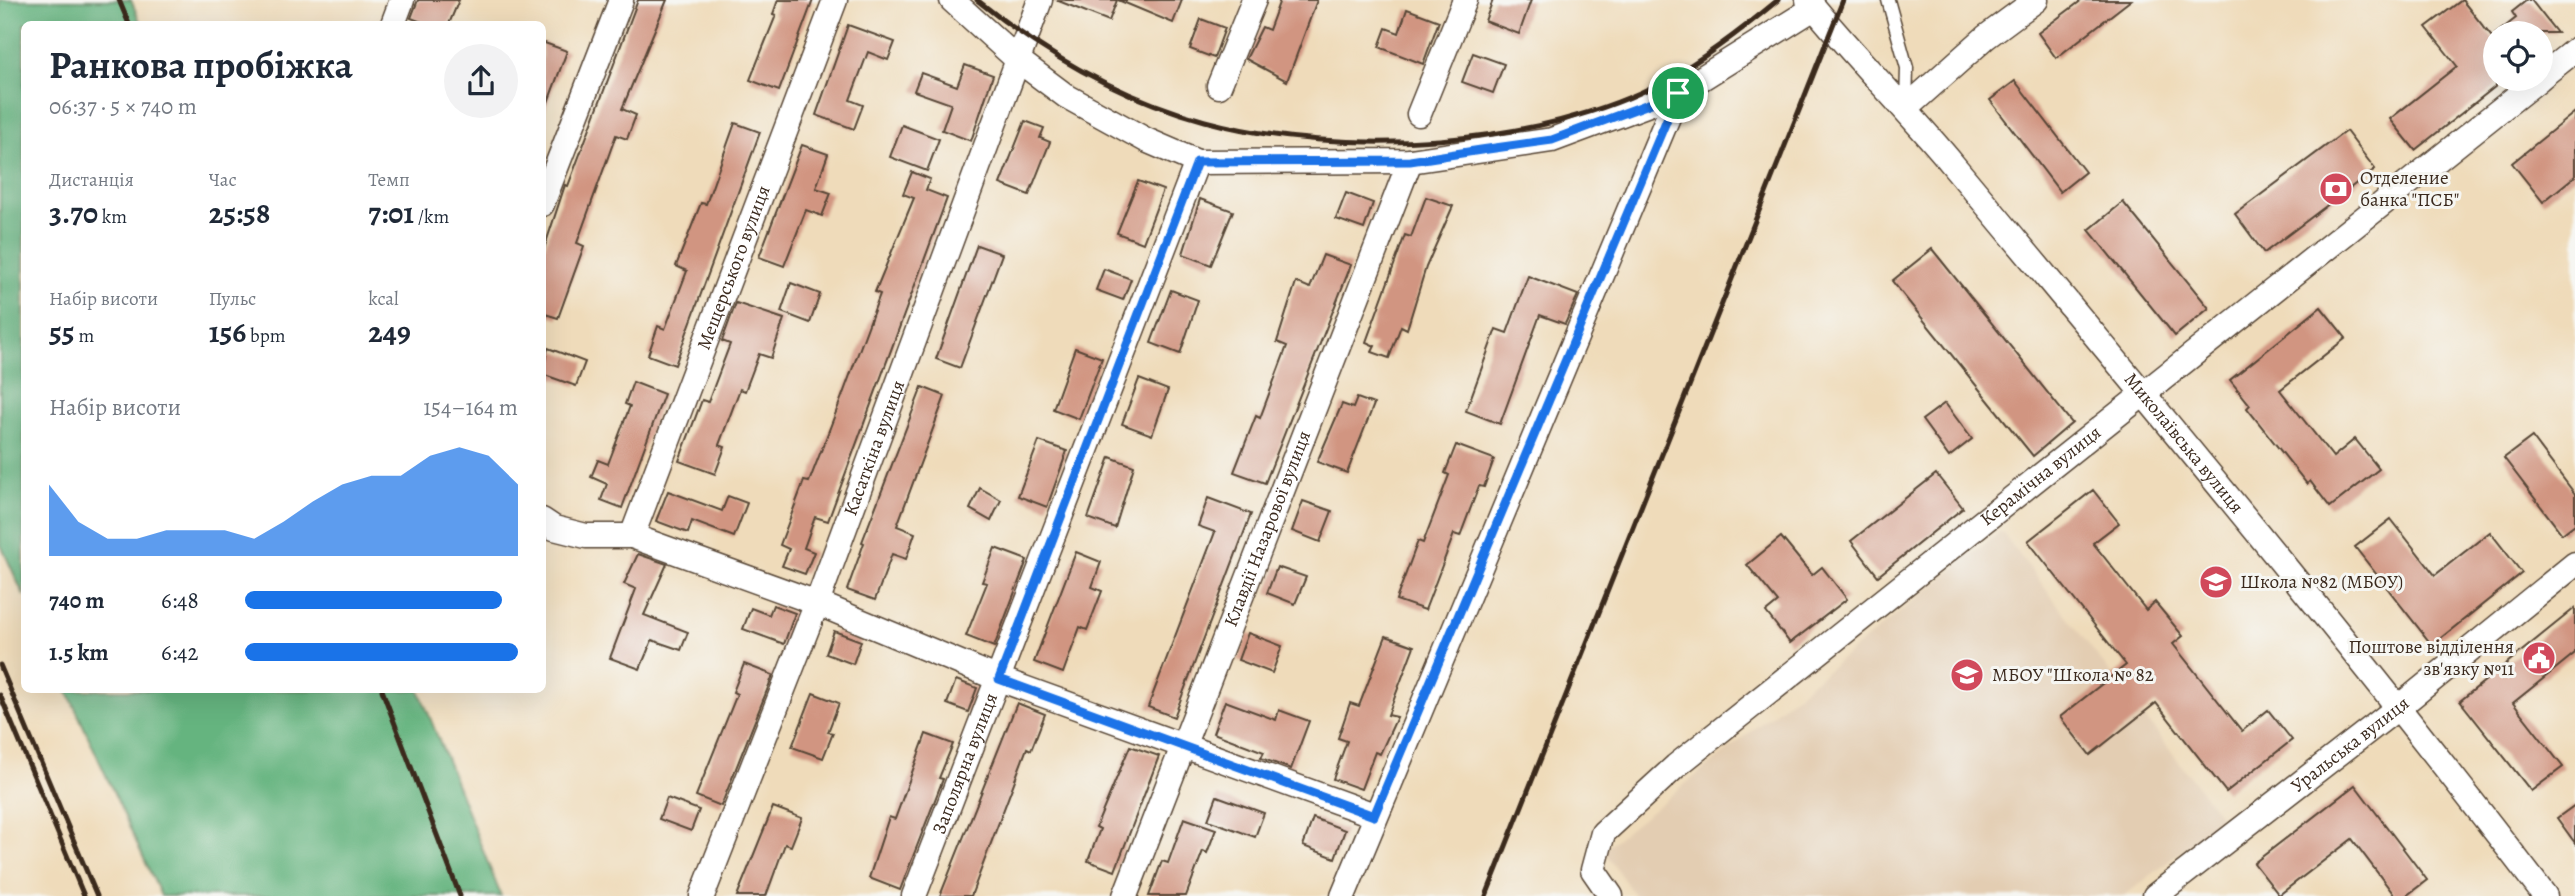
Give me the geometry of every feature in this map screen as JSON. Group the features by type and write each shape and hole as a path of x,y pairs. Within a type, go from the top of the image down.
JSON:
{"street":[{"path":"394,21 402,0"},
{"path":"546,194 621,0"},
{"name":"Мещерського вулиця","path":"632,536 835,0"},
{"path":"952,0 1018,60 1077,102 1146,140 1197,162 1410,161 1552,140 1678,93 1811,4"},
{"name":"Касаткіна вулиця","path":"702,896 817,603 1040,0"},
{"path":"1219,86 1254,0"},
{"path":"1419,114 1465,0"},
{"path":"1906,108 1986,37 2036,0"},
{"name":"Миколаївська вулиця","path":"1811,4 1906,108 2143,393 2400,706 2545,896"},
{"name":"Керамічна вулиця","path":"2553,68 2575,50"},
{"name":"Керамічна вулиця","path":"1611,896 1593,870 1603,833 1676,765 2524,91"},
{"path":"1343,896 1374,816 1678,93"},
{"name":"Клавдії Назарової вулиця","path":"1125,896 1410,161"},
{"name":"Заполярна вулиця","path":"914,896 1197,162"},
{"path":"546,523 554,528 586,536 632,536 817,603 999,679 1374,816"},
{"name":"Уральська вулиця","path":"2155,896 2400,706 2575,564"}],"lane":[{"path":"1888,0 1907,68 1906,108"}],"shaded area":[{"name":"МБОУ \"Школа № 82","path":"2001,531 2223,819 2124,896 1635,896 1603,850"}],"green space":[{"path":"0,0 131,0 140,21 21,21 21,589 0,543"},
{"path":"68,693 420,693 501,896 161,896"}],"building":[{"path":"418,0 459,0 450,21 419,21 411,18"},
{"path":"638,0 667,0 622,109 636,115 627,139 616,135 577,243 584,246 558,318 546,314 546,243 565,185 568,186"},
{"path":"778,0 813,0 779,91 750,80 776,15 773,14"},
{"path":"1056,0 1117,0 1109,21"},
{"path":"1118,0 1182,0 1173,23"},
{"path":"1280,0 1317,0 1287,81 1246,59 1262,27 1269,30"},
{"path":"1493,0 1531,0 1519,34 1485,21"},
{"path":"2082,0 2131,0 2056,58 2038,33"},
{"path":"2462,0 2483,26 2483,91 2490,91 2415,150 2390,119 2457,66 2426,27"},
{"path":"2527,0 2531,0 2548,21 2512,21 2516,18 2512,12"},
{"path":"1407,9 1439,21 1423,64 1379,47 1386,28 1399,33"},
{"path":"1201,19 1225,28 1214,58 1190,49"},
{"path":"848,25 895,42 888,60 868,52 850,100 863,105 854,129 816,115"},
{"path":"546,43 567,51 546,108"},
{"path":"1473,53 1504,64 1493,93 1462,82"},
{"path":"965,65 993,75 971,141 942,130 951,104 914,91 921,73 957,86"},
{"path":"2015,81 2085,172 2060,192 1990,100"},
{"path":"2575,112 2575,176 2543,202 2512,163"},
{"path":"1025,121 1044,128 1040,138 1050,142 1029,195 1000,184"},
{"path":"735,123 760,132 675,365 648,355 658,326 665,329 687,271 676,266 701,203 706,204"},
{"path":"902,125 939,139 927,171 890,157"},
{"path":"2346,131 2375,169 2264,253 2235,214"},
{"path":"802,145 828,154 816,188 831,193 822,216 806,210 784,266 759,257"},
{"path":"912,172 930,179 926,190 947,198 828,521 815,517 804,548 814,552 805,574 782,566 789,549 780,545 804,481 809,482 843,394 880,294 875,292 914,198 903,194"},
{"path":"1138,181 1163,190 1143,243 1117,233"},
{"path":"1346,193 1373,203 1364,229 1336,219"},
{"path":"1426,197 1453,206 1426,267 1407,329 1401,326 1389,358 1372,352 1375,346 1366,342 1405,235 1411,237"},
{"path":"1200,199 1233,211 1211,265 1183,254"},
{"path":"2123,202 2209,308 2175,336 2089,230"},
{"path":"977,245 1002,254 960,368 936,359"},
{"path":"1932,249 2072,423 2033,456 1892,281"},
{"path":"1323,255 1351,265 1265,483 1234,472 1256,416 1260,418 1287,346 1277,342 1296,282 1310,288"},
{"path":"1104,269 1131,279 1123,300 1096,290"},
{"path":"1528,276 1578,295 1565,324 1540,315 1500,424 1466,411 1496,329 1507,333"},
{"path":"791,283 820,294 810,323 781,312"},
{"path":"1171,290 1198,300 1180,354 1151,343"},
{"path":"736,303 784,319 771,358 759,354 745,391 740,389 719,445 725,447 715,474 679,461 702,400 708,402 730,344 722,341"},
{"path":"2321,307 2346,338 2280,390 2333,457 2355,439 2379,469 2330,507 2310,481 2307,484 2247,408 2250,405 2230,380"},
{"path":"548,348 585,362 576,386 546,375"},
{"path":"1075,348 1102,358 1079,419 1053,409"},
{"path":"1139,379 1168,390 1152,435 1122,424"},
{"path":"633,382 664,394 622,508 601,500 607,484 591,477 598,460 608,464 630,406 625,404"},
{"path":"922,387 945,396 897,526 915,533 906,559 892,554 875,600 847,590 864,543 862,542"},
{"path":"1357,398 1374,404 1347,473 1317,462 1342,404 1353,408"},
{"path":"1945,403 1972,439 1949,457 1922,420"},
{"path":"2532,437 2575,494 2575,524 2562,534 2504,458"},
{"path":"1039,441 1067,451 1047,507 1018,496"},
{"path":"1456,445 1494,459 1484,487 1479,486 1460,536 1454,534 1425,610 1396,600 1418,541 1423,543 1449,475 1445,473"},
{"path":"1110,457 1134,466 1115,528 1088,518"},
{"path":"1936,474 1963,508 1878,576 1851,541"},
{"path":"980,488 1001,500 991,521 970,509"},
{"path":"2093,490 2119,523 2093,543 2146,610 2155,602 2183,636 2173,644 2242,731 2268,710 2292,740 2226,792 2156,703 2090,755 2060,717 2126,665 2028,541"},
{"path":"668,491 722,511 728,496 747,503 734,537 692,521 688,533 656,521"},
{"path":"1208,498 1251,514 1174,717 1148,707 1215,532 1198,526"},
{"path":"1303,501 1332,511 1320,542 1292,531"},
{"path":"2391,519 2435,575 2490,532 2522,573 2432,645 2355,547"},
{"path":"1781,537 1812,575 1822,567 1847,599 1790,643 1766,612 1778,602 1747,565"},
{"path":"995,548 1027,560 994,647 966,636 987,583 982,582"},
{"path":"1076,552 1101,562 1092,587 1102,591 1087,630 1080,627 1063,673 1034,662"},
{"path":"638,554 667,564 644,615 688,632 681,650 652,640 640,669 610,658 636,589 624,584"},
{"path":"1277,567 1306,577 1295,604 1267,593"},
{"path":"773,605 795,613 784,644 743,629 751,608 769,615"},
{"path":"2575,608 2575,653 2513,703 2563,767 2531,791 2460,701"},
{"path":"834,631 861,641 853,664 826,654"},
{"path":"1248,633 1282,646 1272,673 1238,660"},
{"path":"1386,636 1414,646 1388,715 1397,717 1380,754 1375,752 1361,789 1333,779 1347,741 1338,738 1350,703 1359,706"},
{"path":"744,664 773,675 721,806 696,796 737,694 733,692"},
{"path":"956,680 977,688 968,712 947,704"},
{"path":"813,693 839,703 828,732 833,733 823,758 792,747"},
{"path":"1225,701 1276,720 1279,710 1309,721 1291,769 1261,758 1264,752 1213,733"},
{"path":"1017,703 1045,714 1031,750 1027,748 971,896 940,896"},
{"path":"926,734 953,744 939,778 943,779 900,890 869,878 889,817 895,819"},
{"path":"1130,746 1159,756 1115,871 1088,861 1100,829 1096,827"},
{"path":"2355,785 2427,880 2406,896 2395,896 2352,839 2279,895 2254,863"},
{"path":"1217,796 1264,813 1255,837 1208,820"},
{"path":"667,798 699,810 691,831 659,819"},
{"path":"2575,805 2575,843 2557,818"},
{"path":"773,807 802,818 791,846 785,844 766,896 737,896"},
{"path":"1184,818 1216,829 1207,853 1203,851 1186,896 1149,896 1162,861 1168,863"},
{"path":"1313,818 1345,830 1335,858 1303,846"}],"railway":[{"path":"119,0 128,21"},
{"path":"977,0 1030,39 1085,72 1174,111 1259,133 1317,140 1378,142 1440,140 1501,133 1560,120 1616,103 1666,80 1696,62 1778,0"},
{"path":"1486,896 1843,0"},
{"path":"0,665 97,896"},
{"path":"383,693 460,896"},
{"path":"0,695 84,896"}],"place":[{"name":"Отделение банка \"ПСБ\"","path":"2336,189"},
{"name":"Школа №82 (МБОУ)","path":"2216,582"},
{"name":"Поштове відділення зв'язку №11","path":"2539,658"},
{"name":"МБОУ \"Школа № 82","path":"1967,675"}],"route":[{"path":"1678,93 1374,816 999,679 1197,162 1410,161 1552,140 1678,93"}]}
